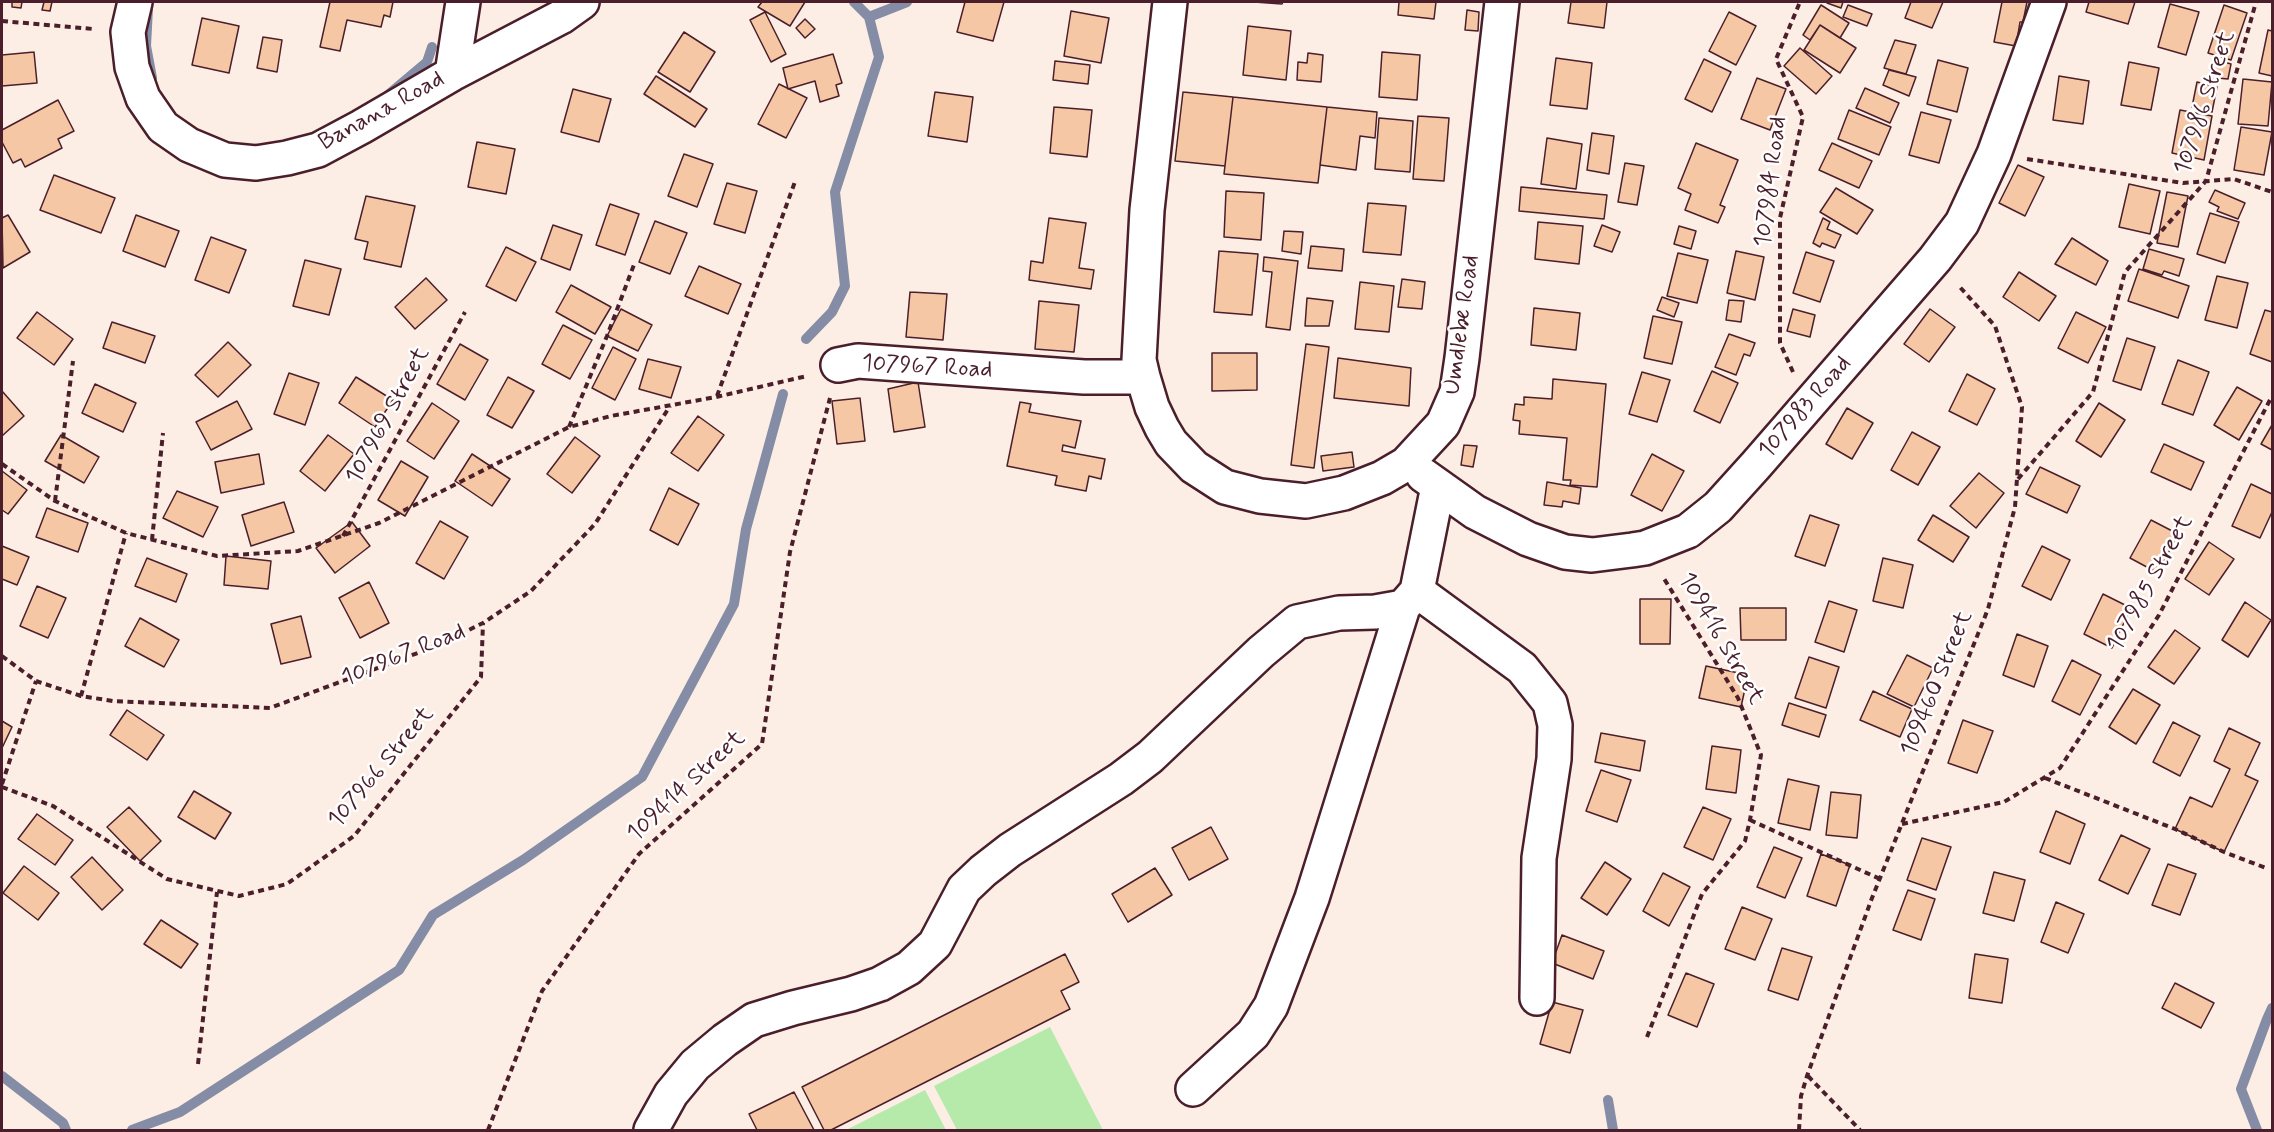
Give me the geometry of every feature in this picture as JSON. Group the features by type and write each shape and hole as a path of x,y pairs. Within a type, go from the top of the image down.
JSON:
{"street":[{"path":"452,74 463,2"},
{"name":"Banana Road","path":"131,16 132,66 143,98 163,127 189,145 225,160 256,163 318,150 452,74 561,16 582,2"},
{"name":"Umdlebe Road","path":"1170,2 1147,210 1139,360 1143,377 1152,407 1171,443 1194,467 1225,487 1260,496 1306,501 1344,493 1382,478 1406,464 1443,424 1456,392 1502,2"},
{"name":"107983 Road","path":"1406,464 1475,512 1517,534 1565,552 1592,555 1646,548 1688,531 1718,507 1808,406 1935,259 1962,223 1994,154 2049,2"},
{"name":"107967 Road","path":"838,366 858,362 1084,377 1143,377"},
{"path":"1193,1089 1253,1034 1271,1006 1312,898 1410,599 1438,486"},
{"path":"1410,599 1521,668 1550,703 1555,725 1554,759 1539,858 1537,998"},
{"path":"651,1131 671,1094 695,1065 754,1020 851,994 880,984 909,968 936,944 964,889 983,871 1010,850 1121,779 1150,757 1261,652 1297,622 1339,613 1375,612 1410,599"}],"path":[{"name":"107984 Road","path":"1800,2 1776,59 1803,117 1780,218 1780,344 1808,406"},
{"name":"107986 Street","path":"2017,480 2093,392 2125,272 2206,181 2256,2"},
{"path":"2,21 131,16"},
{"path":"1994,154 2183,183 2234,179 2272,192"},
{"path":"716,397 796,179"},
{"name":"109460 Street","path":"1799,1131 1801,1096 1901,824 1988,609 2015,507 2022,407 1995,326 1935,259"},
{"path":"569,427 635,262"},
{"name":"107969 Street","path":"343,536 465,312"},
{"path":"55,501 73,361"},
{"name":"107967 Road","path":"2,656 36,681 81,696 113,701 270,708 434,647 483,623 531,591 595,524 670,406 795,380 838,366"},
{"name":"109414 Street","path":"488,1131 542,991 639,854 762,744 790,552 838,366"},
{"name":"107985 Street","path":"1901,824 2004,802 2060,768 2159,615 2272,396"},
{"name":"107969 Street","path":"2,465 55,501 126,533 217,556 298,551 379,523 569,427 611,416 670,406"},
{"path":"152,540 163,433"},
{"path":"81,696 126,533"},
{"name":"109416 Street","path":"1646,548 1738,698 1761,755 1750,820 1744,841 1702,894 1647,1037"},
{"name":"107966 Street","path":"36,681 2,785 53,806 167,879 239,896 287,884 354,836 481,677 483,623"},
{"path":"2044,778 2175,829 2224,852 2266,868"},
{"path":"1750,820 1880,879"},
{"path":"198,1064 217,892"},
{"path":"1808,1076 1860,1131"}],"green space":[{"path":"1050,1027 1103,1130 957,1130 934,1086"},
{"path":"925,1090 946,1130 846,1130"}],"building":[{"path":"12,2 22,2 21,8 12,7"},
{"path":"44,2 52,2 50,11 42,10"},
{"path":"330,2 393,2 390,17 384,15 381,27 347,20 340,51 320,47"},
{"path":"762,2 805,2 790,26 758,7"},
{"path":"965,2 1004,2 993,41 957,32"},
{"path":"1254,2 1283,2 1282,4"},
{"path":"1399,2 1436,2 1434,19 1398,15"},
{"path":"1571,2 1607,2 1604,28 1568,23"},
{"path":"1828,2 1843,2 1841,8"},
{"path":"1911,2 1943,2 1932,28 1905,18"},
{"path":"2002,2 2027,2 2023,22 2020,22 2016,46 1994,42"},
{"path":"2089,2 2135,2 2128,24 2086,12"},
{"path":"2170,4 2199,12 2186,55 2158,47"},
{"path":"1821,5 1849,23 1840,38 1820,25 1810,40 1803,35"},
{"path":"1848,5 1872,14 1867,26 1843,17"},
{"path":"2224,5 2247,13 2231,60 2208,53"},
{"path":"1467,10 1479,12 1478,31 1465,30"},
{"path":"1071,11 1109,18 1101,63 1064,56"},
{"path":"765,12 786,54 771,62 750,20"},
{"path":"1729,12 1756,26 1736,65 1709,51"},
{"path":"202,18 239,26 229,73 192,65"},
{"path":"805,19 815,29 805,38 796,28"},
{"path":"1820,25 1856,48 1840,73 1804,50"},
{"path":"1248,26 1291,31 1286,80 1243,75"},
{"path":"2268,30 2272,31 2272,76 2259,73"},
{"path":"684,32 715,52 690,92 658,72"},
{"path":"263,37 282,40 277,72 257,68"},
{"path":"1895,40 1916,45 1906,74 1884,68"},
{"path":"1800,48 1832,76 1816,94 1784,66"},
{"path":"34,52 37,83 2,86 2,55"},
{"path":"1382,52 1420,55 1417,100 1379,97"},
{"path":"1308,53 1323,55 1321,82 1297,80 1298,62 1307,63"},
{"path":"833,54 842,83 836,85 839,96 820,102 815,81 788,89 783,68"},
{"path":"1556,58 1592,63 1587,109 1550,105"},
{"path":"1704,59 1731,72 1712,112 1685,99"},
{"path":"2213,59 2231,64 2228,79 2217,78 2217,73 2210,72"},
{"path":"1938,60 1968,68 1957,112 1927,104"},
{"path":"1055,61 1090,65 1088,84 1053,80"},
{"path":"2129,62 2159,68 2151,110 2121,105"},
{"path":"1889,70 1916,77 1909,96 1883,85"},
{"path":"656,76 707,109 695,127 644,94"},
{"path":"2059,76 2089,81 2083,124 2053,120"},
{"path":"1757,78 1786,89 1770,130 1741,119"},
{"path":"2243,79 2272,82 2268,126 2238,124"},
{"path":"2197,82 2217,87 2212,112 2192,107"},
{"path":"779,84 807,98 786,138 758,124"},
{"path":"1865,88 1899,103 1890,123 1856,108"},
{"path":"573,89 611,99 599,142 561,132"},
{"path":"935,92 973,97 967,142 928,136"},
{"path":"1183,92 1233,97 1225,166 1175,161"},
{"path":"1233,97 1327,107 1318,183 1224,174"},
{"path":"58,100 74,131 58,139 62,148 25,167 21,159 13,163 2,142 2,130"},
{"path":"1054,107 1092,110 1087,157 1050,153"},
{"path":"1327,107 1377,112 1375,138 1360,136 1356,170 1320,165"},
{"path":"1849,110 1891,127 1879,155 1838,139"},
{"path":"2180,110 2212,116 2204,160 2172,153"},
{"path":"1921,112 1951,120 1939,163 1909,155"},
{"path":"1418,116 1449,118 1444,181 1413,179"},
{"path":"1379,118 1413,121 1410,172 1375,169"},
{"path":"2241,127 2272,132 2264,175 2234,170"},
{"path":"1592,133 1614,136 1609,174 1587,170"},
{"path":"1547,138 1582,144 1576,189 1541,184"},
{"path":"477,142 515,149 506,194 468,187"},
{"path":"1696,143 1738,160 1720,205 1725,207 1718,223 1685,210 1691,194 1678,188"},
{"path":"1832,143 1872,161 1859,188 1819,170"},
{"path":"684,154 713,164 697,207 668,196"},
{"path":"1625,163 1644,166 1637,205 1618,202"},
{"path":"2018,165 2044,177 2025,216 1999,203"},
{"path":"54,175 115,198 101,233 40,210"},
{"path":"727,183 757,191 745,233 714,224"},
{"path":"2129,184 2160,191 2150,234 2119,227"},
{"path":"1521,187 1607,195 1604,219 1519,211"},
{"path":"1836,188 1873,210 1857,234 1820,212"},
{"path":"2215,190 2245,203 2238,219 2217,211 2219,207 2209,202"},
{"path":"1226,191 1264,193 1261,240 1224,237"},
{"path":"2167,192 2188,196 2178,247 2157,243"},
{"path":"366,196 415,206 401,267 364,259 368,242 355,239"},
{"path":"1368,203 1406,206 1401,255 1363,252"},
{"path":"610,204 639,214 625,255 596,245"},
{"path":"2210,213 2239,222 2225,263 2197,254"},
{"path":"8,215 30,252 3,268 2,218"},
{"path":"136,215 179,231 165,267 123,251"},
{"path":"1049,218 1086,223 1079,268 1094,270 1091,289 1029,280 1031,261 1043,263"},
{"path":"1823,218 1830,222 1827,229 1841,235 1835,248 1822,243 1820,247 1813,243"},
{"path":"655,221 687,233 670,274 639,262"},
{"path":"1538,222 1583,226 1579,264 1535,259"},
{"path":"553,225 582,235 570,270 541,259"},
{"path":"1602,225 1620,232 1612,252 1594,246"},
{"path":"1679,226 1696,231 1691,249 1674,244"},
{"path":"1284,231 1303,232 1301,254 1282,251"},
{"path":"211,237 246,250 229,293 195,280"},
{"path":"2072,238 2108,261 2096,285 2055,264"},
{"path":"1311,246 1344,249 1342,271 1308,268"},
{"path":"506,247 536,262 516,301 486,286"},
{"path":"2149,249 2184,259 2179,276 2164,271 2162,275 2143,269"},
{"path":"1219,251 1258,254 1252,315 1214,312"},
{"path":"1736,251 1764,257 1755,300 1727,293"},
{"path":"1806,252 1834,261 1820,302 1793,293"},
{"path":"1678,253 1708,260 1697,303 1667,296"},
{"path":"1264,257 1298,261 1290,330 1266,327 1272,272 1263,271"},
{"path":"305,260 341,269 329,315 293,306"},
{"path":"699,266 741,284 728,314 685,296"},
{"path":"2139,269 2189,286 2178,318 2128,301"},
{"path":"2019,272 2056,296 2039,321 2003,297"},
{"path":"2217,276 2248,283 2237,328 2205,320"},
{"path":"426,278 447,300 415,329 395,307"},
{"path":"1402,279 1425,282 1422,309 1398,307"},
{"path":"1360,282 1394,286 1389,332 1355,329"},
{"path":"571,285 611,307 595,334 556,312"},
{"path":"910,292 947,294 943,340 906,337"},
{"path":"1662,297 1679,303 1674,317 1657,310"},
{"path":"1307,298 1333,301 1329,326 1305,326"},
{"path":"1729,300 1744,301 1741,322 1726,320"},
{"path":"1039,301 1079,305 1074,352 1035,349"},
{"path":"1534,308 1580,313 1576,350 1531,345"},
{"path":"621,309 652,325 638,351 607,336"},
{"path":"1793,309 1815,315 1810,337 1787,331"},
{"path":"1930,309 1955,327 1929,362 1904,344"},
{"path":"2265,310 2272,312 2272,362 2250,354"},
{"path":"37,312 73,339 54,365 17,338"},
{"path":"2076,312 2106,327 2088,363 2058,348"},
{"path":"1653,316 1682,322 1672,364 1644,358"},
{"path":"112,322 155,336 145,363 103,348"},
{"path":"563,325 592,340 570,379 542,364"},
{"path":"1729,334 1755,343 1750,356 1744,354 1736,375 1715,367"},
{"path":"2127,338 2155,347 2141,390 2113,381"},
{"path":"228,342 251,365 218,397 195,375"},
{"path":"460,344 488,360 465,400 437,384"},
{"path":"1306,344 1329,347 1314,468 1291,465"},
{"path":"613,347 636,359 615,400 592,388"},
{"path":"1212,353 1257,353 1257,390 1212,391"},
{"path":"1338,358 1411,368 1409,406 1334,398"},
{"path":"648,359 681,367 671,398 639,389"},
{"path":"2178,360 2209,372 2193,415 2162,404"},
{"path":"1712,371 1738,383 1720,423 1694,411"},
{"path":"1642,372 1670,380 1657,422 1629,414"},
{"path":"289,373 319,383 305,425 274,414"},
{"path":"1967,374 1995,389 1977,425 1949,411"},
{"path":"356,377 393,400 375,427 339,403"},
{"path":"508,377 534,391 512,428 487,415"},
{"path":"1553,379 1606,384 1597,487 1570,485 1571,480 1563,480 1567,438 1519,434 1520,421 1513,420 1515,404 1524,405 1524,397 1552,399"},
{"path":"918,382 925,427 894,432 888,389"},
{"path":"95,384 136,403 123,432 82,413"},
{"path":"2237,387 2262,401 2239,440 2214,425"},
{"path":"2,391 24,416 2,436"},
{"path":"860,398 865,441 837,444 832,401"},
{"path":"237,401 252,429 211,450 196,422"},
{"path":"1020,402 1031,404 1029,412 1081,421 1075,448 1063,445 1062,451 1105,459 1101,479 1089,476 1086,491 1055,485 1057,476 1007,466"},
{"path":"432,403 459,421 434,459 407,441"},
{"path":"2099,403 2125,420 2101,457 2076,441"},
{"path":"1847,408 1873,423 1852,459 1826,444"},
{"path":"698,416 724,435 698,471 671,453"},
{"path":"2272,425 2272,450 2261,444"},
{"path":"1912,432 1940,447 1918,485 1891,470"},
{"path":"61,435 99,457 84,483 45,461"},
{"path":"328,435 354,454 325,491 300,471"},
{"path":"575,437 600,456 572,493 547,474"},
{"path":"2164,444 2204,462 2191,490 2151,472"},
{"path":"1464,445 1477,446 1473,467 1461,465"},
{"path":"1352,452 1354,467 1323,471 1321,456"},
{"path":"259,454 264,484 221,493 215,462"},
{"path":"472,454 510,479 492,506 455,481"},
{"path":"1652,454 1684,471 1662,511 1631,495"},
{"path":"401,461 428,477 405,516 378,500"},
{"path":"2040,467 2080,486 2067,513 2026,494"},
{"path":"2,471 27,490 8,514 2,510"},
{"path":"1979,473 2004,493 1976,528 1950,506"},
{"path":"1547,482 1581,488 1579,504 1563,501 1562,507 1544,505"},
{"path":"2251,484 2272,494 2272,512 2260,538 2232,526"},
{"path":"669,488 699,504 678,545 650,530"},
{"path":"177,491 218,507 203,537 163,518"},
{"path":"284,502 294,532 251,546 242,515"},
{"path":"47,508 88,523 78,552 36,537"},
{"path":"1810,515 1839,525 1825,566 1795,556"},
{"path":"1933,515 1969,537 1953,562 1918,540"},
{"path":"2151,520 2178,534 2158,573 2130,558"},
{"path":"440,521 468,537 444,579 416,563"},
{"path":"352,522 370,546 335,573 316,548"},
{"path":"2209,542 2234,559 2209,595 2185,579"},
{"path":"2,546 29,557 17,585 2,579"},
{"path":"2042,546 2070,560 2051,600 2022,586"},
{"path":"226,556 271,561 268,589 224,585"},
{"path":"147,558 187,574 176,602 135,586"},
{"path":"1883,558 1913,565 1903,608 1873,601"},
{"path":"369,582 389,623 360,638 339,598"},
{"path":"37,586 66,598 48,638 20,626"},
{"path":"2103,594 2131,608 2112,648 2084,634"},
{"path":"1640,599 1671,599 1670,644 1640,644"},
{"path":"1829,601 1857,610 1844,652 1815,642"},
{"path":"2245,602 2271,620 2248,657 2222,640"},
{"path":"1740,608 1786,608 1786,640 1741,640"},
{"path":"301,616 311,657 281,664 271,624"},
{"path":"140,618 179,640 164,667 125,646"},
{"path":"2175,630 2200,648 2174,684 2148,667"},
{"path":"2017,634 2048,646 2034,687 2003,675"},
{"path":"1907,655 1933,668 1914,707 1887,694"},
{"path":"1809,657 1839,667 1826,708 1795,698"},
{"path":"2072,660 2101,675 2080,715 2052,701"},
{"path":"1706,666 1748,675 1741,707 1699,698"},
{"path":"2133,689 2160,705 2136,744 2109,727"},
{"path":"1873,691 1912,709 1900,737 1860,720"},
{"path":"1789,703 1826,715 1819,737 1782,725"},
{"path":"127,710 164,735 147,760 110,735"},
{"path":"1963,720 1993,731 1977,773 1948,763"},
{"path":"2,721 12,727 2,748"},
{"path":"2173,722 2200,736 2180,776 2153,762"},
{"path":"2229,728 2260,743 2245,775 2258,781 2224,852 2175,829 2190,797 2212,807 2230,769 2214,761"},
{"path":"1601,733 1645,741 1640,771 1595,762"},
{"path":"1712,746 1741,750 1736,793 1706,789"},
{"path":"1601,770 1631,780 1617,822 1586,811"},
{"path":"1788,779 1819,786 1810,830 1778,823"},
{"path":"194,791 231,813 215,839 178,817"},
{"path":"1831,792 1861,795 1857,838 1826,835"},
{"path":"129,807 161,841 140,861 107,827"},
{"path":"1703,807 1731,819 1713,860 1684,847"},
{"path":"2056,811 2085,824 2070,864 2040,852"},
{"path":"37,814 73,840 55,865 18,839"},
{"path":"1211,827 1228,859 1189,880 1172,848"},
{"path":"2121,835 2150,849 2128,894 2099,880"},
{"path":"1922,838 1951,847 1936,890 1907,880"},
{"path":"1774,847 1802,858 1785,898 1757,887"},
{"path":"1821,854 1850,865 1836,906 1807,896"},
{"path":"92,857 123,890 102,910 71,877"},
{"path":"1605,862 1631,879 1607,915 1581,898"},
{"path":"2168,864 2196,874 2180,915 2152,905"},
{"path":"24,866 59,893 38,920 3,893"},
{"path":"1155,868 1172,895 1128,922 1112,894"},
{"path":"1994,872 2025,880 2014,921 1983,913"},
{"path":"1663,873 1690,887 1669,926 1643,911"},
{"path":"1908,890 1935,899 1921,940 1893,930"},
{"path":"2056,902 2084,914 2068,953 2041,942"},
{"path":"1742,907 1772,919 1755,960 1725,949"},
{"path":"161,920 198,944 181,968 144,944"},
{"path":"1562,935 1604,951 1593,979 1552,963"},
{"path":"1782,948 1812,957 1798,1000 1768,990"},
{"path":"1065,954 1079,982 1061,991 1070,1009 831,1130 824,1130 802,1087"},
{"path":"1975,954 2008,959 2002,1003 1969,998"},
{"path":"1686,973 1714,984 1697,1027 1668,1015"},
{"path":"2175,983 2214,1003 2201,1028 2162,1008"},
{"path":"1552,1002 1583,1010 1570,1053 1540,1044"},
{"path":"794,1092 814,1130 757,1130 749,1114"}],"waterway":[{"path":"806,339 832,312 845,286 835,192 879,57 869,17 854,2"},
{"path":"869,17 907,2"},
{"path":"148,8 146,46 152,78"},
{"path":"389,94 427,62 432,47"},
{"path":"132,1130 180,1112 399,970 433,915 523,860 642,777 734,604 746,529 783,394"},
{"path":"2257,1130 2241,1089 2272,1008"},
{"path":"2,1076 63,1123 66,1130"},
{"path":"1608,1100 1613,1130"}]}
